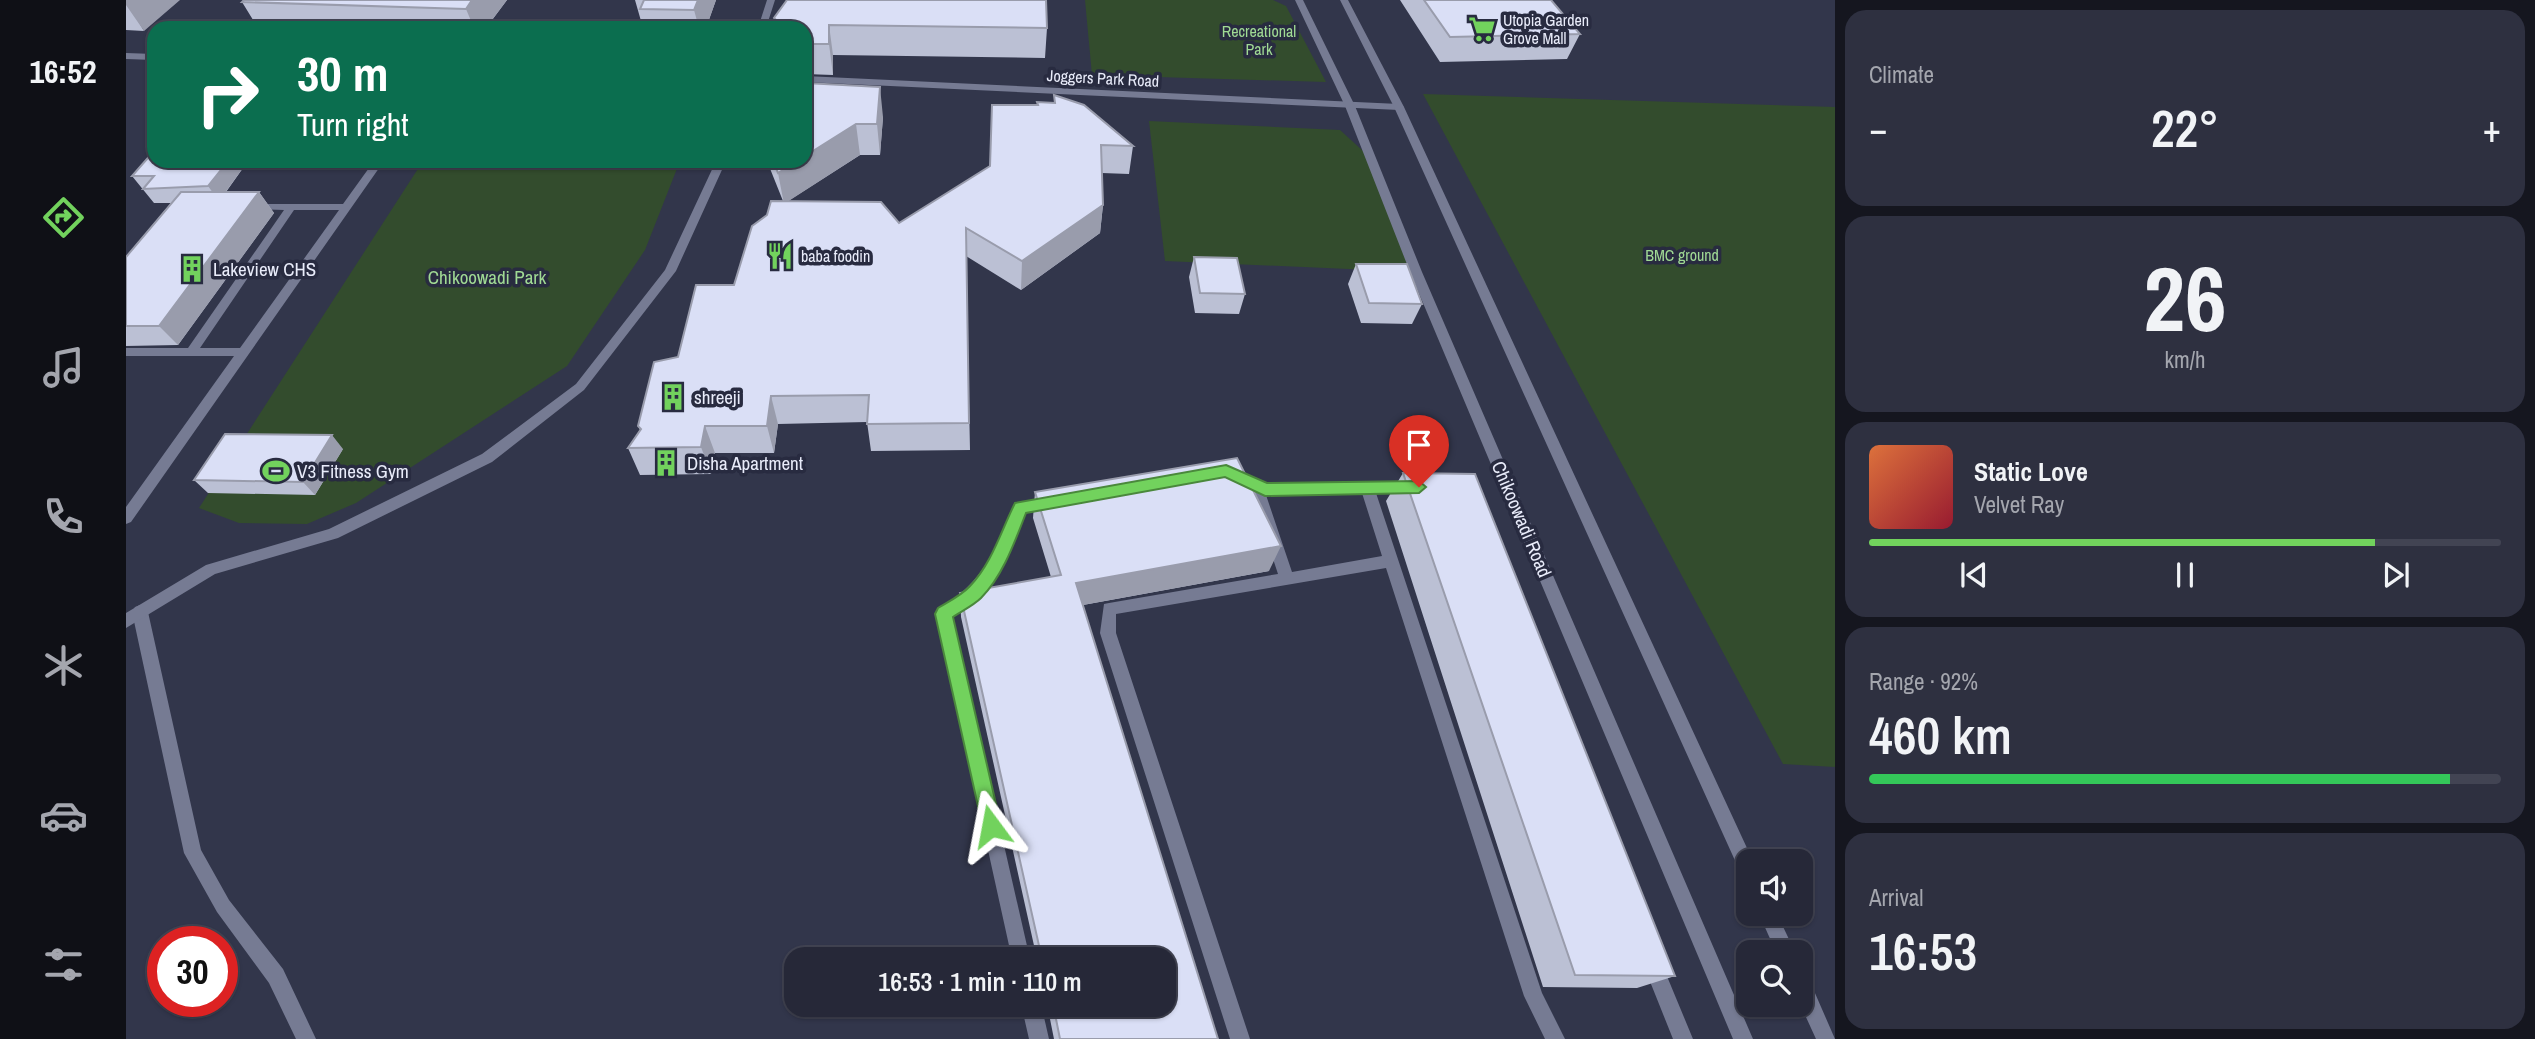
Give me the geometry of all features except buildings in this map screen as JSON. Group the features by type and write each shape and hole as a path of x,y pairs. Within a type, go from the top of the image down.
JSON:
{"street":[{"path":"764,21 771,0"},
{"name":"Chikoowadi Road","path":"1299,0 1350,106 1416,272 1743,1039"},
{"path":"1344,0 1399,107 1738,849"},
{"path":"126,56 147,57"},
{"name":"Joggers Park Road","path":"812,79 1399,107"},
{"path":"126,518 374,168"},
{"path":"306,1039 276,976 222,906 193,852 133,616 211,569 334,534 487,458 580,387 670,271 718,168"},
{"path":"242,206 346,207"},
{"path":"191,352 291,207"},
{"path":"126,352 243,352"},
{"path":"1212,474 1226,471 1265,490 1432,487"},
{"path":"1255,484 1287,579"},
{"path":"1367,488 1534,996 1555,1039"},
{"path":"1018,947 944,614 975,593 986,578 1007,540 1020,508 1062,500"},
{"path":"1240,1039 1108,633 1109,609 1391,561"},
{"path":"1645,945 1683,1039"},
{"path":"1813,1010 1826,1039"},
{"path":"1034,1017 1039,1039"}],"green space":[{"name":"Recreational Park","path":"1085,0 1273,0 1286,6 1326,82 1092,75"},
{"name":"BMC ground","path":"1423,94 1835,107 1835,767 1783,764"},
{"path":"1149,121 1340,130 1363,151 1416,272 1165,261"},
{"name":"Chikoowadi Park","path":"418,168 677,168 645,250 567,366 356,503 307,524 239,523 199,508"}],"place":[{"name":"Utopia Garden Grove Mall","path":"1482,29"},
{"name":"baba foodin","path":"780,256"},
{"name":"Lakeview CHS","path":"192,269"},
{"name":"shreeji","path":"673,397"},
{"name":"Disha Apartment","path":"666,463"},
{"name":"V3 Fitness Gym","path":"276,471"}],"route":[{"path":"991,826 944,614 975,593 986,578 1007,540 1020,508 1226,471 1265,490 1419,487"}]}
